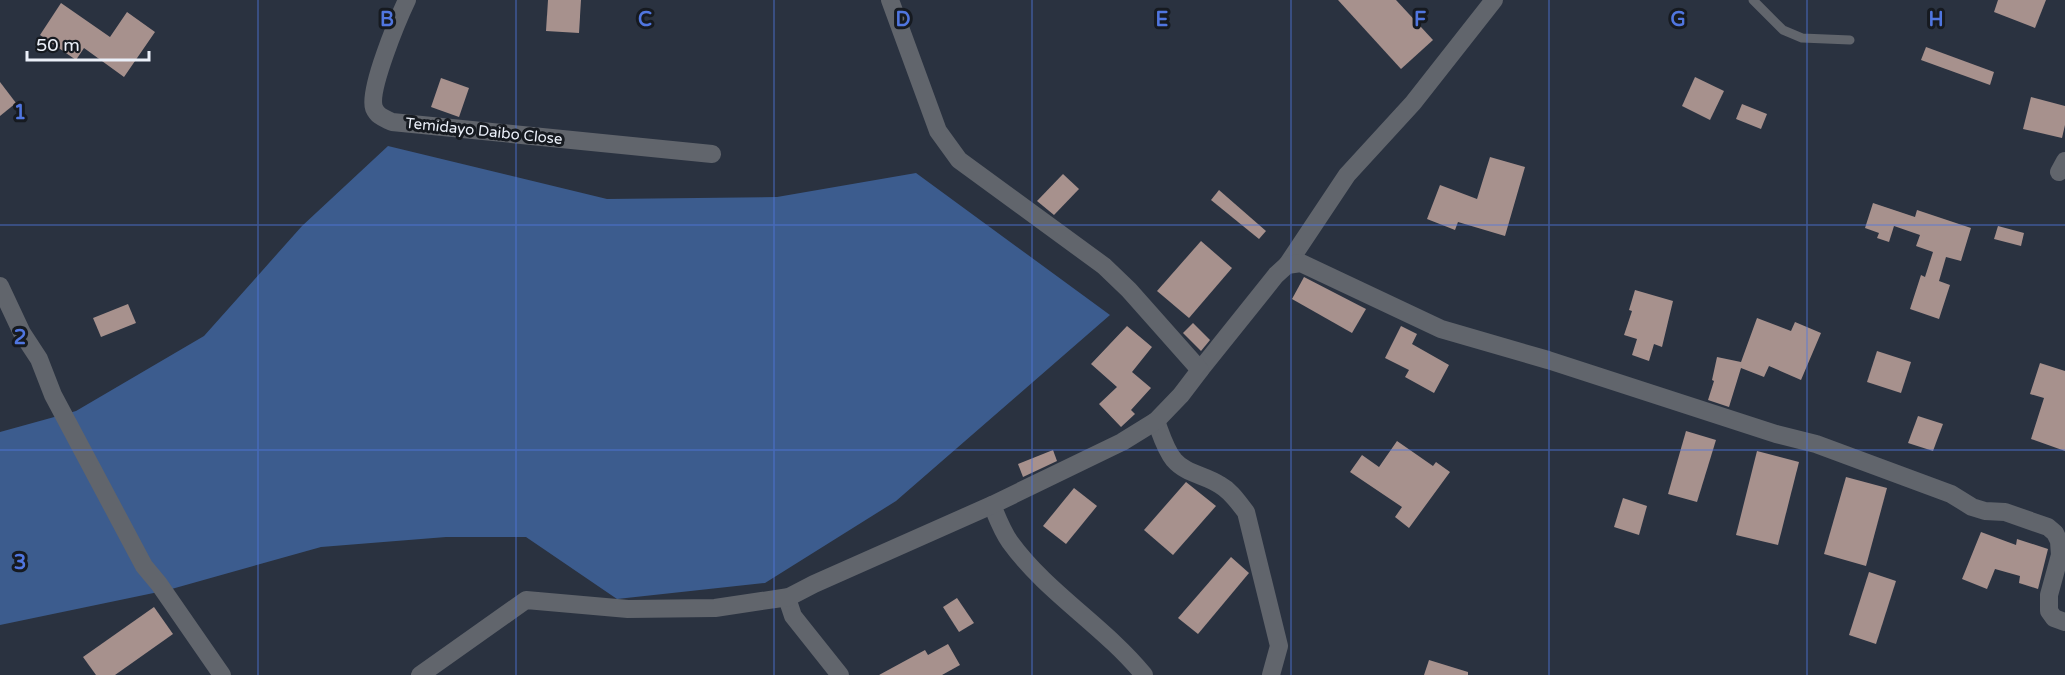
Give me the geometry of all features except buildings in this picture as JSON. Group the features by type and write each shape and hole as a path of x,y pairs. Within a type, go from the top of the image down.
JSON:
{"street":[{"name":"Temidayo Daibo Close","path":"407,0 395,25 375,90 373,105 379,116 392,122 712,154"},
{"path":"890,0 938,132 959,160 1104,266 1129,290 1200,370"},
{"path":"420,675 526,600 628,609 715,608 789,597 992,505 1122,442 1156,421 1276,275 1287,265 1347,175 1413,103 1494,0"},
{"path":"1287,265 1301,263 1441,329 1548,360 1776,434 1816,444 1952,494 1972,507 1985,511 2005,512 2048,527 2060,541 2060,555 2049,595 2049,611 2054,618 2065,622"},
{"path":"0,286 22,333 39,358 53,394 144,566 222,675"},
{"path":"1156,421 1168,452 1175,461 1188,471 1221,485 1234,496 1246,512 1279,646 1272,675"},
{"path":"992,505 1009,541 1025,560 1110,638 1144,675"},
{"path":"789,597 793,616 840,675"}],"lane":[{"path":"1753,0 1783,30 1802,38 1850,40"}],"shaded area":[{"path":"388,146 607,199 777,197 916,173 1110,315 896,501 765,583 617,599 526,537 446,537 321,547 168,590 0,625 0,432 76,411 204,336 302,226"}]}
